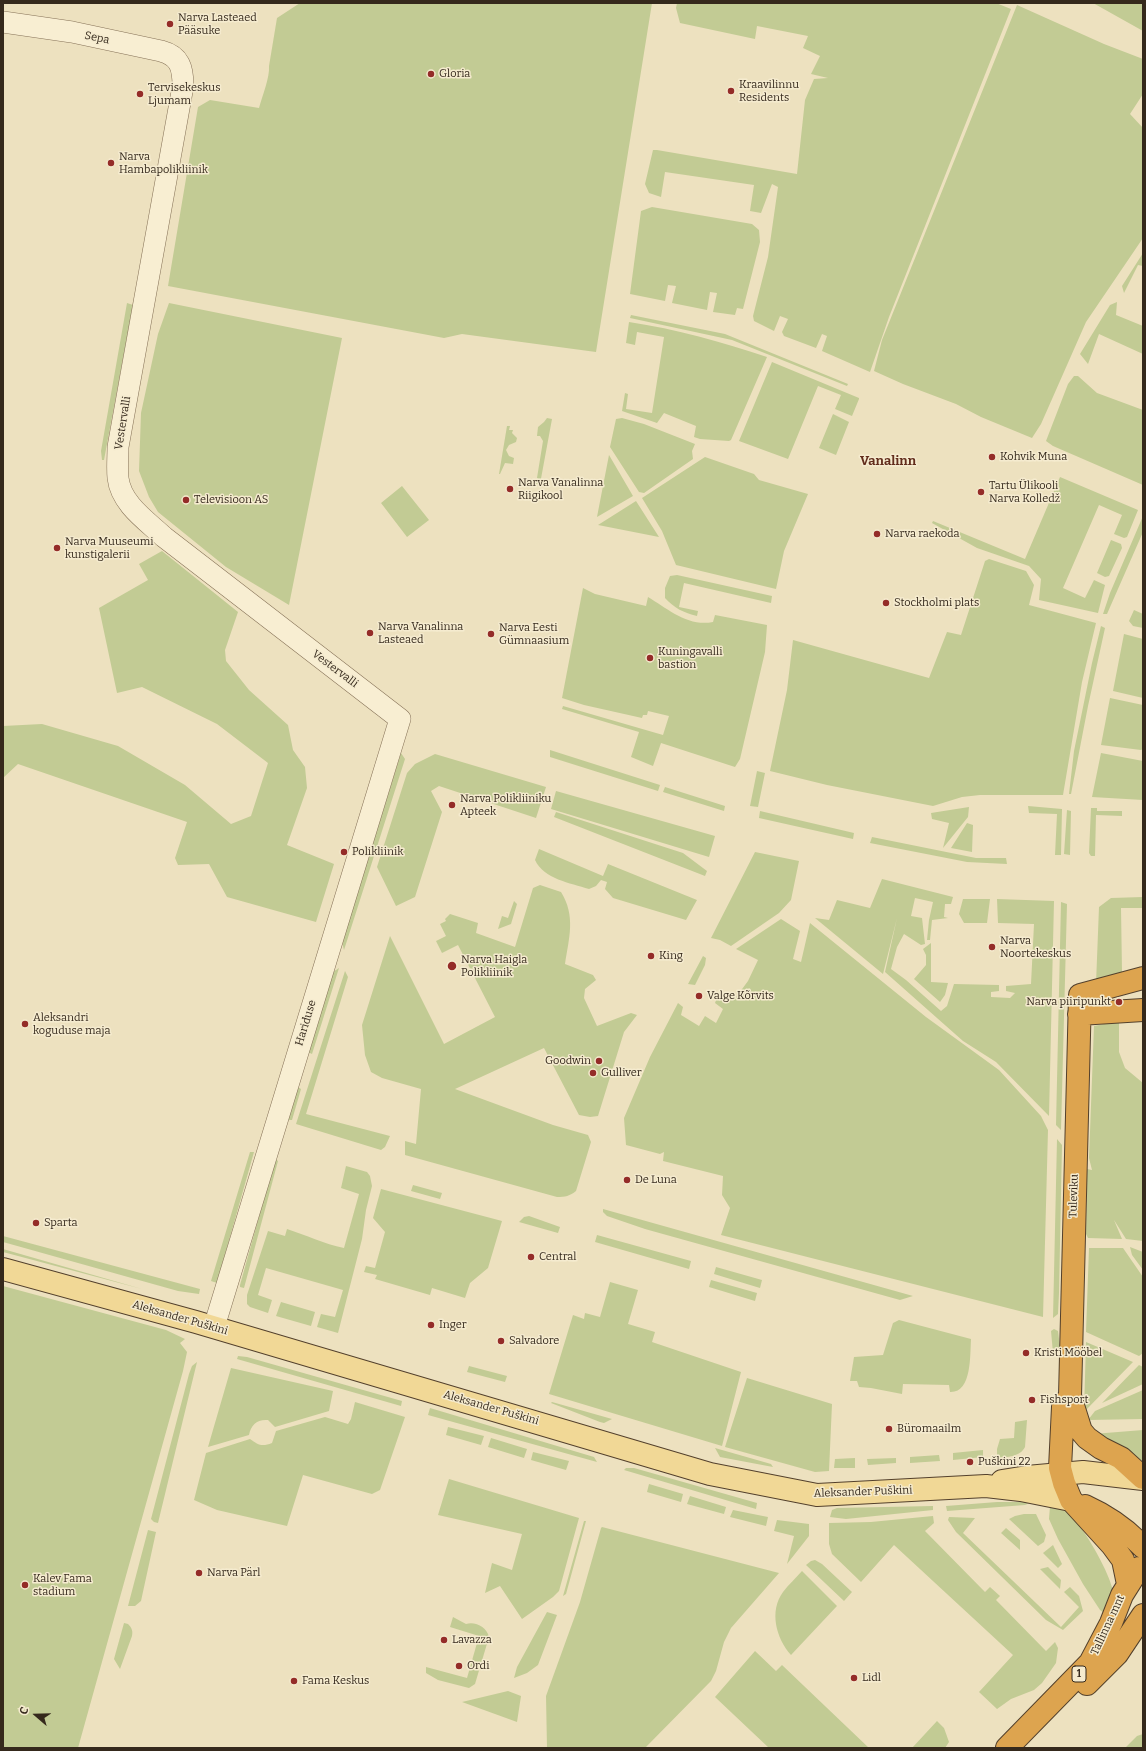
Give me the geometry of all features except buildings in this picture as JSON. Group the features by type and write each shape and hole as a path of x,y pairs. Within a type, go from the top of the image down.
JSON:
{"highway":[{"path":"1080,1004 1143,978"},
{"path":"1080,1004 1143,1010"},
{"name":"Tuleviku","path":"1080,1004 1070,1396 1081,1431 1101,1448 1121,1458 1143,1478"},
{"name":"Tuleviku","path":"1070,1396 1063,1407 1060,1468 1071,1500"},
{"path":"1071,1500 1097,1511 1133,1537 1143,1547"},
{"path":"1071,1500 1112,1545 1123,1560 1138,1573"},
{"name":"Tallinna mnt","path":"1007,1748 1090,1663 1111,1623 1122,1595 1138,1573"},
{"name":"Tallinna mnt","path":"1025,1748 1117,1654 1143,1615"},
{"name":"1","path":"1117,1654 1131,1642 1143,1637"}],"main road":[{"name":"Aleksander Puškini","path":"3,1269 214,1327 391,1380 523,1417 710,1474 788,1491 828,1495 986,1486 1045,1494 1071,1500"},
{"name":"Aleksander Puškini","path":"986,1486 1001,1481 1027,1476 1083,1472 1143,1478"}],"street":[{"name":"Sepa","path":"3,22 72,32 167,52 179,63 182,70"},
{"name":"Vestervalli","path":"182,70 183,86 118,447 118,480 124,496 132,507 164,537 400,719"},
{"name":"Hariduse","path":"214,1327 400,719"}],"green space":[{"path":"300,3 652,3 596,352 462,334 444,338 168,286 198,107 210,100 259,108 266,87 277,18"},
{"path":"677,3 996,3 1011,9 889,317 870,372 822,351 827,336 822,334 816,348 784,336 782,332 788,319 780,316 774,331 754,321 753,316 768,257 778,187 772,184 761,213 750,211 754,185 665,172 661,197 649,193 645,184 653,150 797,174 805,100 814,79 828,78 811,74 820,56 803,48 808,36 757,26 755,39 680,23 676,8"},
{"path":"1093,3 1143,3 1143,31"},
{"path":"1017,5 1104,44 1143,59 1143,94 1130,114 1143,128 1143,238 1086,322 1041,424 1032,438 981,417 956,404 903,384 874,371 882,340"},
{"path":"652,207 752,224 759,230 760,242 743,309 737,308 735,315 713,312 717,293 710,292 707,310 672,303 676,286 668,285 665,301 630,294 641,211"},
{"path":"1143,253 1143,266 1138,265 1124,293 1122,286"},
{"path":"1117,302 1116,315 1143,326 1143,354 1099,334 1088,364 1080,354 1110,305"},
{"path":"127,303 133,305 104,460 102,460 101,451"},
{"path":"169,303 342,338 289,605 226,567 158,512 149,497 139,471 141,413 158,334"},
{"path":"631,315 725,334 848,384 847,386 732,340 630,318"},
{"path":"629,322 699,336 767,357 731,440 700,439 694,437 696,426 664,413 657,423 622,411 625,393 628,394 626,409 652,413 664,337 637,332 635,345 626,343"},
{"path":"772,362 859,398 852,416 835,409 841,395 818,386 788,459 739,441"},
{"path":"1074,376 1078,376 1097,393 1143,410 1143,485 1053,446 1046,441 1068,384"},
{"path":"833,414 849,422 836,455 819,448"},
{"path":"547,418 552,419 540,484 536,484 543,441 540,436 537,436 538,427"},
{"path":"622,418 644,424 695,444 692,451 693,459 644,493 639,492 610,447 616,419"},
{"path":"507,426 510,426 509,430 513,430 512,433 517,438 516,442 509,445 506,450 509,456 514,458 513,464 505,463 499,474"},
{"path":"609,455 633,496 597,517"},
{"path":"705,457 754,474 759,480 808,494 784,551 776,589 676,565 662,531 642,498"},
{"path":"1060,477 1138,510 1127,537 1124,538 1114,534 1122,515 1099,505 1063,588 1085,598 1094,580 1105,585 1098,613 1039,600 1041,579 1029,566 977,548 932,523 933,521 1025,559"},
{"path":"402,486 429,520 407,537 381,503"},
{"path":"636,501 659,537 598,525"},
{"path":"1143,516 1143,532 1107,614 1103,614 1110,593"},
{"path":"1111,540 1121,544 1122,548 1109,576 1105,577 1097,573"},
{"path":"162,551 238,612 225,650 226,661 249,690 288,725 293,750 305,767 307,788 287,845 334,864 316,922 227,897 209,864 178,865 175,858 187,822 18,764 3,778 3,726 42,724 118,746 185,785 231,824 251,816 268,763 217,724 142,687 117,693 99,608 148,580 139,564"},
{"path":"989,559 1026,571 1034,585 1029,605 1096,623 1082,682 1063,795 980,795 962,797 933,806 827,785 770,771 787,690 793,640 929,678 947,632 961,635 985,561"},
{"path":"677,575 772,596 771,603 684,583 679,607 698,611 697,616 692,615 668,602 665,598 665,588 670,576"},
{"path":"583,588 595,594 646,606 648,597 671,612 695,622 713,622 715,615 767,625 765,652 740,759 735,767 661,743 653,766 631,757 639,732 562,709 563,706 663,735 669,716 648,711 647,715 643,715 642,718 584,705 562,698"},
{"path":"1134,610 1143,614 1143,628 1133,626 1129,621"},
{"path":"1101,626 1105,628 1071,794 1069,794 1074,751"},
{"path":"1124,634 1143,639 1143,698 1113,691"},
{"path":"1110,698 1143,705 1143,749 1101,745"},
{"path":"550,750 660,785 658,791 550,757"},
{"path":"401,753 405,759 344,950 342,942"},
{"path":"1101,753 1143,761 1143,800 1092,797"},
{"path":"435,754 546,787 536,818 439,786 431,791 442,812 415,897 396,906 377,867 407,773 415,764"},
{"path":"757,771 765,773 758,807 750,806"},
{"path":"665,787 725,806 724,811 663,792"},
{"path":"556,791 715,836 709,857 551,809"},
{"path":"1028,806 1062,809 1061,855 1055,855 1057,814 1029,813"},
{"path":"969,807 968,817 943,848 949,823 932,819 931,813"},
{"path":"1091,808 1097,808 1097,811 1122,811 1122,816 1096,815 1095,856 1091,856 1089,853"},
{"path":"1067,810 1071,811 1070,855 1064,854"},
{"path":"760,811 854,833 853,839 759,818"},
{"path":"556,812 683,853 707,871 705,876 554,817"},
{"path":"967,823 973,825 972,852 951,848"},
{"path":"872,837 976,858 1006,858 1007,864 967,862 870,843"},
{"path":"539,849 603,876 608,864 697,900 686,920 613,898 605,889 607,882 601,880 596,886 589,889 551,876 539,866 535,860"},
{"path":"755,852 799,861 791,900 779,913 731,946 720,940 711,938"},
{"path":"882,879 953,897 951,904 945,904 944,917 948,918 932,920 930,940 927,940 933,902 915,898 911,916 922,918 925,944 921,945 904,934 897,947 891,969 906,980 941,1011 947,1006 954,984 999,985 999,991 991,992 991,997 1010,998 1015,993 1006,991 1006,986 1031,984 1034,924 998,923 997,899 1054,901 1049,1116 996,1062 963,1041 885,972 897,918 883,974 815,918 829,920 837,900 870,908"},
{"path":"540,885 561,892 566,901 569,910 570,927 565,964 593,975 596,980 585,989 584,998 597,1026 631,1013 637,1015 624,1032 598,1116 590,1117 579,1115 544,1048 455,1089 553,1125 588,1135 591,1142 576,1191 569,1195 560,1197 405,1155 405,1141 416,1144 421,1089 382,1078 371,1072 365,1055 362,1025 390,936 444,1044 495,1017 458,945 442,953 436,941 446,936 440,924 446,921 445,919 450,914 478,923 476,933 515,947 533,888"},
{"path":"1143,897 1143,908 1121,908 1122,972 1096,984 1099,907 1111,898"},
{"path":"963,899 990,899 987,923 964,923 959,914"},
{"path":"514,901 517,904 511,924 498,929 502,916 508,918"},
{"path":"1061,902 1067,904 1061,1130 1056,1125"},
{"path":"781,919 800,931 793,959 801,962 810,923 926,1017 999,1070 1041,1116 1048,1130 1043,1317 721,1235 730,1208 722,1195 723,1176 663,1161 664,1152 660,1154 626,1145 624,1118 650,1057 678,1003 683,1007 681,1015 699,1026 705,1016 716,1023 723,1009 715,1003 719,992 734,1000 748,981 758,960 736,949"},
{"path":"931,943 931,982 948,983 945,995 940,1002 914,979 926,965 926,955 923,949"},
{"path":"703,956 706,958 705,965 695,985 688,984"},
{"path":"339,968 312,1054 308,1052 333,972"},
{"path":"345,971 348,977 306,1114 390,1136 385,1147 381,1150 296,1124"},
{"path":"1119,1021 1119,1052 1125,1068 1143,1083 1143,1241 1126,1239 1114,1220 1122,1239 1088,1238 1086,1234 1087,1169 1092,1170 1089,1158 1094,1026"},
{"path":"296,1086 301,1089 292,1120 288,1120"},
{"path":"1057,1139 1062,1145 1059,1293 1058,1314 1053,1318"},
{"path":"250,1152 254,1152 217,1283 211,1281"},
{"path":"275,1159 278,1161 244,1288 240,1287 240,1285"},
{"path":"346,1166 367,1172 370,1176 372,1186 366,1210 362,1239 338,1333 317,1327 321,1314 335,1317 343,1290 266,1268 258,1295 272,1300 268,1313 250,1307 247,1304 247,1295 268,1231 285,1236 287,1229 322,1242 344,1248 359,1194 341,1188"},
{"path":"413,1185 442,1193 440,1199 411,1191"},
{"path":"381,1189 502,1221 488,1268 470,1283 465,1298 432,1288 430,1295 375,1279 377,1275 364,1272 366,1266 375,1268 385,1232 373,1218"},
{"path":"603,1209 913,1296 900,1300 645,1229 607,1216 603,1212"},
{"path":"529,1216 560,1227 558,1233 519,1222 524,1217"},
{"path":"597,1235 691,1261 689,1269 595,1242"},
{"path":"3,1236 200,1289 199,1294 178,1291 3,1242"},
{"path":"1130,1247 1143,1252 1143,1270 1132,1255"},
{"path":"1089,1248 1123,1248 1143,1277 1143,1353 1139,1356 1086,1332"},
{"path":"3,1249 142,1289 3,1252"},
{"path":"716,1267 762,1280 760,1288 714,1274"},
{"path":"711,1280 757,1293 755,1301 709,1287"},
{"path":"610,1282 638,1290 628,1324 655,1332 652,1342 741,1372 722,1446 549,1394 573,1315 584,1319 585,1313 600,1317"},
{"path":"3,1286 166,1330 185,1339 180,1343 187,1352 183,1371 78,1748 3,1748"},
{"path":"281,1302 315,1312 311,1326 276,1316"},
{"path":"899,1320 971,1339 970,1363 966,1380 957,1391 950,1392 949,1385 903,1384 902,1394 859,1387 857,1381 850,1381 854,1357 883,1355 893,1323"},
{"path":"1054,1329 1058,1331 1060,1347 1053,1353 1051,1331"},
{"path":"1086,1342 1133,1362 1084,1412"},
{"path":"238,1356 247,1357 402,1401 401,1406 237,1359"},
{"path":"197,1362 158,1523 154,1522 151,1519 189,1374 192,1366"},
{"path":"1139,1365 1143,1367 1143,1384 1102,1403"},
{"path":"469,1366 507,1376 505,1382 467,1372"},
{"path":"231,1368 333,1391 329,1411 275,1427 268,1420 264,1420 255,1423 251,1428 249,1435 208,1447"},
{"path":"747,1378 832,1404 829,1471 815,1472 725,1447"},
{"path":"1143,1390 1143,1419 1088,1420 1095,1411"},
{"path":"355,1402 405,1417 380,1490 372,1494 303,1475 287,1526 217,1510 194,1500 206,1453 250,1439 260,1445 269,1444 272,1443 276,1431 325,1417 348,1424 351,1419"},
{"path":"552,1402 612,1419 604,1423 600,1422 551,1403"},
{"path":"430,1408 594,1457 597,1462 428,1415"},
{"path":"1027,1420 1025,1447 1023,1450 1017,1455 997,1458 997,1449 1000,1439 1014,1438 1015,1422"},
{"path":"448,1427 484,1436 481,1445 446,1435"},
{"path":"1143,1430 1143,1461 1104,1444 1093,1434"},
{"path":"491,1438 527,1449 524,1458 488,1447"},
{"path":"715,1448 771,1464 773,1467 720,1457"},
{"path":"983,1450 983,1457 953,1460 953,1453"},
{"path":"533,1452 569,1461 566,1470 531,1460"},
{"path":"939,1455 940,1461 910,1463 910,1457"},
{"path":"855,1458 855,1468 834,1468 835,1459"},
{"path":"896,1458 896,1463 868,1465 867,1459"},
{"path":"626,1468 634,1468 757,1503 756,1509 624,1470"},
{"path":"449,1479 579,1518 559,1591 522,1619 500,1586 485,1593 492,1563 512,1570 522,1534 438,1515"},
{"path":"649,1484 683,1494 681,1502 647,1492"},
{"path":"690,1496 726,1507 724,1514 687,1504"},
{"path":"997,1502 1032,1502 1025,1505 947,1511 946,1506"},
{"path":"933,1506 933,1510 846,1519 830,1517 832,1510 837,1508"},
{"path":"1050,1506 1064,1510 1074,1518 1098,1554 1113,1591 1112,1600 1107,1615 1100,1610 1083,1584 1058,1539 1049,1519"},
{"path":"733,1510 768,1517 766,1526 730,1517"},
{"path":"1024,1514 1036,1514 1046,1535 1044,1542 1038,1546 1009,1519"},
{"path":"933,1516 934,1523 925,1531 985,1592 990,1587 1000,1596 996,1600 1046,1651 1055,1642 1058,1648 1056,1663 1042,1683 1034,1690 1011,1699 997,1709 979,1692 1013,1655 894,1545 861,1582 832,1554 829,1544 829,1523 871,1522"},
{"path":"949,1517 975,1518 963,1533 1061,1627 1079,1607 1064,1592 1070,1587 1079,1596 1083,1611 1063,1630 1046,1620 956,1532 948,1520"},
{"path":"777,1520 809,1524 809,1536 787,1564 794,1536 774,1531"},
{"path":"584,1521 586,1521 566,1594 563,1596"},
{"path":"602,1527 779,1573 731,1628 724,1642 716,1671 711,1681 645,1748 547,1748 546,1696 580,1602"},
{"path":"1006,1528 1020,1540 1020,1550 1001,1533"},
{"path":"148,1530 156,1532 141,1601 135,1606 128,1606"},
{"path":"1053,1545 1062,1564 1058,1568 1043,1553"},
{"path":"815,1560 822,1564 852,1592 844,1601 806,1565"},
{"path":"1048,1567 1061,1580 1060,1589 1040,1569"},
{"path":"802,1571 837,1606 791,1655 781,1641 778,1633 775,1616 776,1607 783,1592"},
{"path":"547,1612 557,1615 538,1665 527,1673 514,1678 517,1667"},
{"path":"453,1617 466,1624 477,1624 486,1630 489,1637 475,1684 469,1688 438,1680 426,1673 426,1667 467,1678 479,1636 450,1627"},
{"path":"124,1623 128,1624 132,1630 132,1636 120,1669 114,1659"},
{"path":"755,1651 776,1671 782,1665 869,1748 769,1748 715,1697"},
{"path":"508,1691 521,1696 517,1722 462,1702"},
{"path":"937,1721 944,1728 949,1742 945,1748 912,1748"},
{"path":"1143,1734 1143,1748 1125,1748 1137,1736"}],"place":[{"name":"Narva Lasteaed Pääsuke","path":"170,24"},
{"name":"Gloria","path":"431,74"},
{"name":"Kraavilinnu Residents","path":"731,91"},
{"name":"Tervisekeskus Ljumam","path":"140,94"},
{"name":"Narva Hambapolikliinik","path":"111,163"},
{"name":"Kohvik Muna","path":"992,457"},
{"name":"Narva Vanalinna Riigikool","path":"510,489"},
{"name":"Tartu Ülikooli Narva Kolledž","path":"981,492"},
{"name":"Televisioon AS","path":"186,500"},
{"name":"Narva raekoda","path":"877,534"},
{"name":"Narva Muuseumi kunstigalerii","path":"57,548"},
{"name":"Stockholmi plats","path":"886,603"},
{"name":"Narva Vanalinna Lasteaed","path":"370,633"},
{"name":"Narva Eesti Gümnaasium","path":"491,634"},
{"name":"Kuningavalli bastion","path":"650,658"},
{"name":"Narva Polikliiniku Apteek","path":"452,805"},
{"name":"Polikliinik","path":"344,852"},
{"name":"Narva Noortekeskus","path":"992,947"},
{"name":"King","path":"651,956"},
{"name":"Narva Haigla Polikliinik","path":"452,966"},
{"name":"Valge Kõrvits","path":"699,996"},
{"name":"Narva piiripunkt","path":"1119,1002"},
{"name":"Aleksandri koguduse maja","path":"25,1024"},
{"name":"Goodwin","path":"599,1061"},
{"name":"Gulliver","path":"593,1073"},
{"name":"De Luna","path":"627,1180"},
{"name":"Sparta","path":"36,1223"},
{"name":"Central","path":"531,1257"},
{"name":"Inger","path":"431,1325"},
{"name":"Salvadore","path":"501,1341"},
{"name":"Kristi Mööbel","path":"1026,1353"},
{"name":"Fishsport","path":"1032,1400"},
{"name":"Büromaailm","path":"889,1429"},
{"name":"Puškini 22","path":"970,1462"},
{"name":"Narva Pärl","path":"199,1573"},
{"name":"Kalev Fama stadium","path":"25,1585"},
{"name":"Lavazza","path":"444,1640"},
{"name":"Ordi","path":"459,1666"},
{"name":"Lidl","path":"854,1678"},
{"name":"Fama Keskus","path":"294,1681"}],"district":[{"name":"Vanalinn","path":"888,461"}]}
